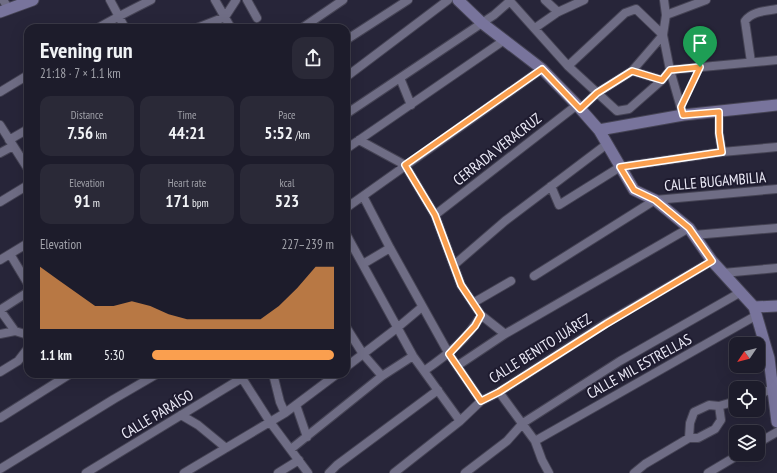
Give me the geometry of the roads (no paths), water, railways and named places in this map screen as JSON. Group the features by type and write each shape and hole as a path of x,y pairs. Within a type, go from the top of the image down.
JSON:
{"main road":[{"path":"4,7 33,0"},
{"path":"458,0 503,41 542,69 598,130 634,190 655,200 691,232 712,261 741,292 755,311 773,357 773,389 776,403 777,422"},
{"path":"598,130 682,111 719,112 777,105"},
{"path":"755,311 777,306"}],"street":[{"path":"110,0 122,24"},
{"path":"104,24 151,0"},
{"path":"216,0 229,24"},
{"path":"207,24 225,17 236,0"},
{"path":"247,0 257,18"},
{"path":"308,24 343,0"},
{"path":"350,37 408,0"},
{"path":"350,74 448,0"},
{"path":"545,0 558,12"},
{"path":"535,28 558,12 584,0"},
{"path":"664,0 666,15 663,35 670,70 682,111"},
{"path":"666,15 706,0"},
{"path":"350,111 482,23 510,1 568,66 617,111 629,109 662,80 670,70 777,60"},
{"path":"568,66 625,13 636,9 663,35"},
{"path":"751,62 745,21 749,16 760,12 777,9"},
{"name":"CERRADA VERACRUZ","path":"435,215 597,93 632,71 663,35"},
{"path":"350,146 503,41"},
{"path":"350,205 542,69"},
{"path":"632,71 662,80"},
{"path":"0,92 24,77"},
{"path":"400,78 411,105"},
{"path":"719,112 719,133 722,152"},
{"path":"0,125 24,163"},
{"path":"0,153 24,132"},
{"path":"359,140 405,165 435,215 461,285 481,315 505,334"},
{"path":"454,265 505,220 607,144"},
{"path":"551,186 559,205 620,167 722,152 777,147"},
{"path":"0,202 24,187"},
{"name":"CALLE BUGAMBILIA","path":"655,200 777,189"},
{"path":"363,196 422,307 449,354 481,401"},
{"path":"534,276 655,200"},
{"path":"691,232 777,228"},
{"name":"CALLE BENITO JUÁREZ","path":"457,366 505,334 691,232"},
{"path":"350,241 413,356 460,421"},
{"path":"0,260 24,245"},
{"path":"363,264 390,248"},
{"path":"10,254 24,277"},
{"name":"CALLE BENITO JUÁREZ","path":"394,473 460,421 481,401 499,392 606,324 712,261"},
{"path":"723,274 777,268"},
{"path":"473,303 511,281"},
{"path":"465,473 507,442 523,424 620,361 741,292"},
{"path":"15,331 0,310 24,295"},
{"path":"350,364 398,328 422,307"},
{"name":"CALLE MIL ESTRELLAS","path":"535,441 755,311"},
{"path":"424,371 449,354 475,326 481,315"},
{"path":"0,334 15,331 24,334"},
{"path":"350,333 363,354 382,376"},
{"path":"0,372 18,361 24,353"},
{"path":"291,449 382,376 413,356"},
{"path":"0,418 64,378"},
{"path":"0,469 151,378"},
{"name":"CALLE PARAÍSO","path":"86,473 238,378"},
{"path":"242,378 270,422 308,473"},
{"path":"274,378 280,402 285,413"},
{"path":"184,473 285,413 332,378"},
{"path":"765,392 773,389"},
{"path":"329,473 337,465 438,390"},
{"path":"499,392 535,441 546,472"},
{"path":"689,438 690,423 694,412 709,405 719,406 729,402"},
{"path":"296,405 307,437"},
{"path":"634,473 645,464 689,438 698,438 715,429 721,420 719,406"},
{"path":"181,415 198,425 226,448"},
{"path":"765,439 777,432"},
{"path":"278,473 299,460"},
{"path":"708,473 729,461"}]}
